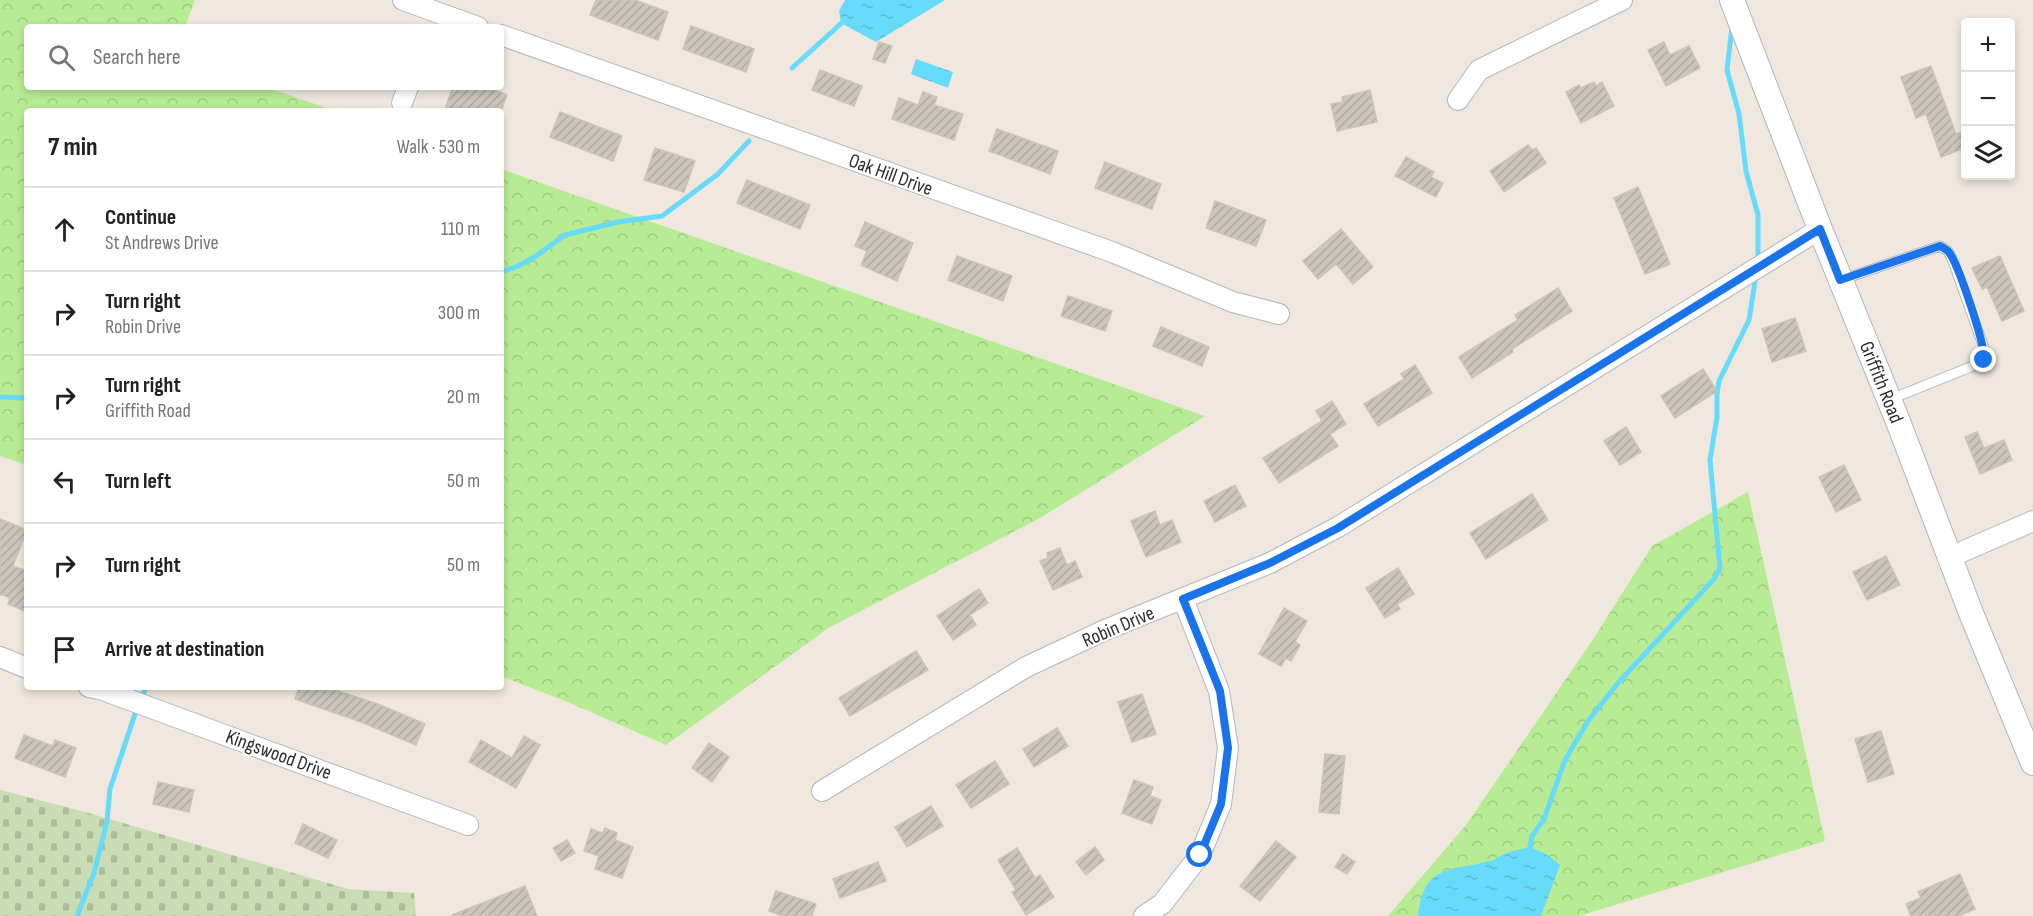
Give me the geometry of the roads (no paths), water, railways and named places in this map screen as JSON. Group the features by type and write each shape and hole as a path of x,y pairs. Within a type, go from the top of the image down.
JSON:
{"street":[{"path":"403,0 469,24"},
{"path":"1458,100 1479,70 1622,0"},
{"name":"Griffith Road","path":"1732,0 1840,280 2033,763"},
{"name":"Oak Hill Drive","path":"504,36 1101,248 1233,302 1279,314"},
{"name":"Robin Drive","path":"822,791 1026,667 1105,630 1270,563 1338,528 1820,229"},
{"path":"1950,557 2033,521"},
{"path":"1144,916 1162,904 1200,855 1221,804 1227,760 1228,748 1220,691 1183,599"},
{"path":"0,657 24,667"},
{"name":"Kingswood Drive","path":"103,690 468,825"}],"lane":[{"path":"1840,280 1940,246 1948,251 1953,261 1976,324 1985,354 1984,360 1889,400"}],"water":[{"path":"845,0 945,0 876,42 841,23 839,11"},
{"path":"916,59 953,72 948,88 911,74"},
{"path":"1530,847 1546,854 1560,865 1541,916 1418,916 1426,887 1440,873 1490,861 1510,852"}],"waterway":[{"path":"792,68 846,19"},
{"path":"1732,27 1727,70 1739,114 1746,171 1758,215 1758,263"},
{"path":"504,271 536,256 565,235 618,222 662,216 718,174 749,141"},
{"path":"1532,854 1530,847 1532,836 1544,819 1565,760 1588,721 1618,683 1714,579 1720,568 1710,460 1717,417 1717,394 1719,381 1749,320 1756,275"},
{"path":"0,397 24,398"},
{"path":"141,700 145,690"},
{"path":"77,916 94,873 107,821 110,789 137,708"}]}
